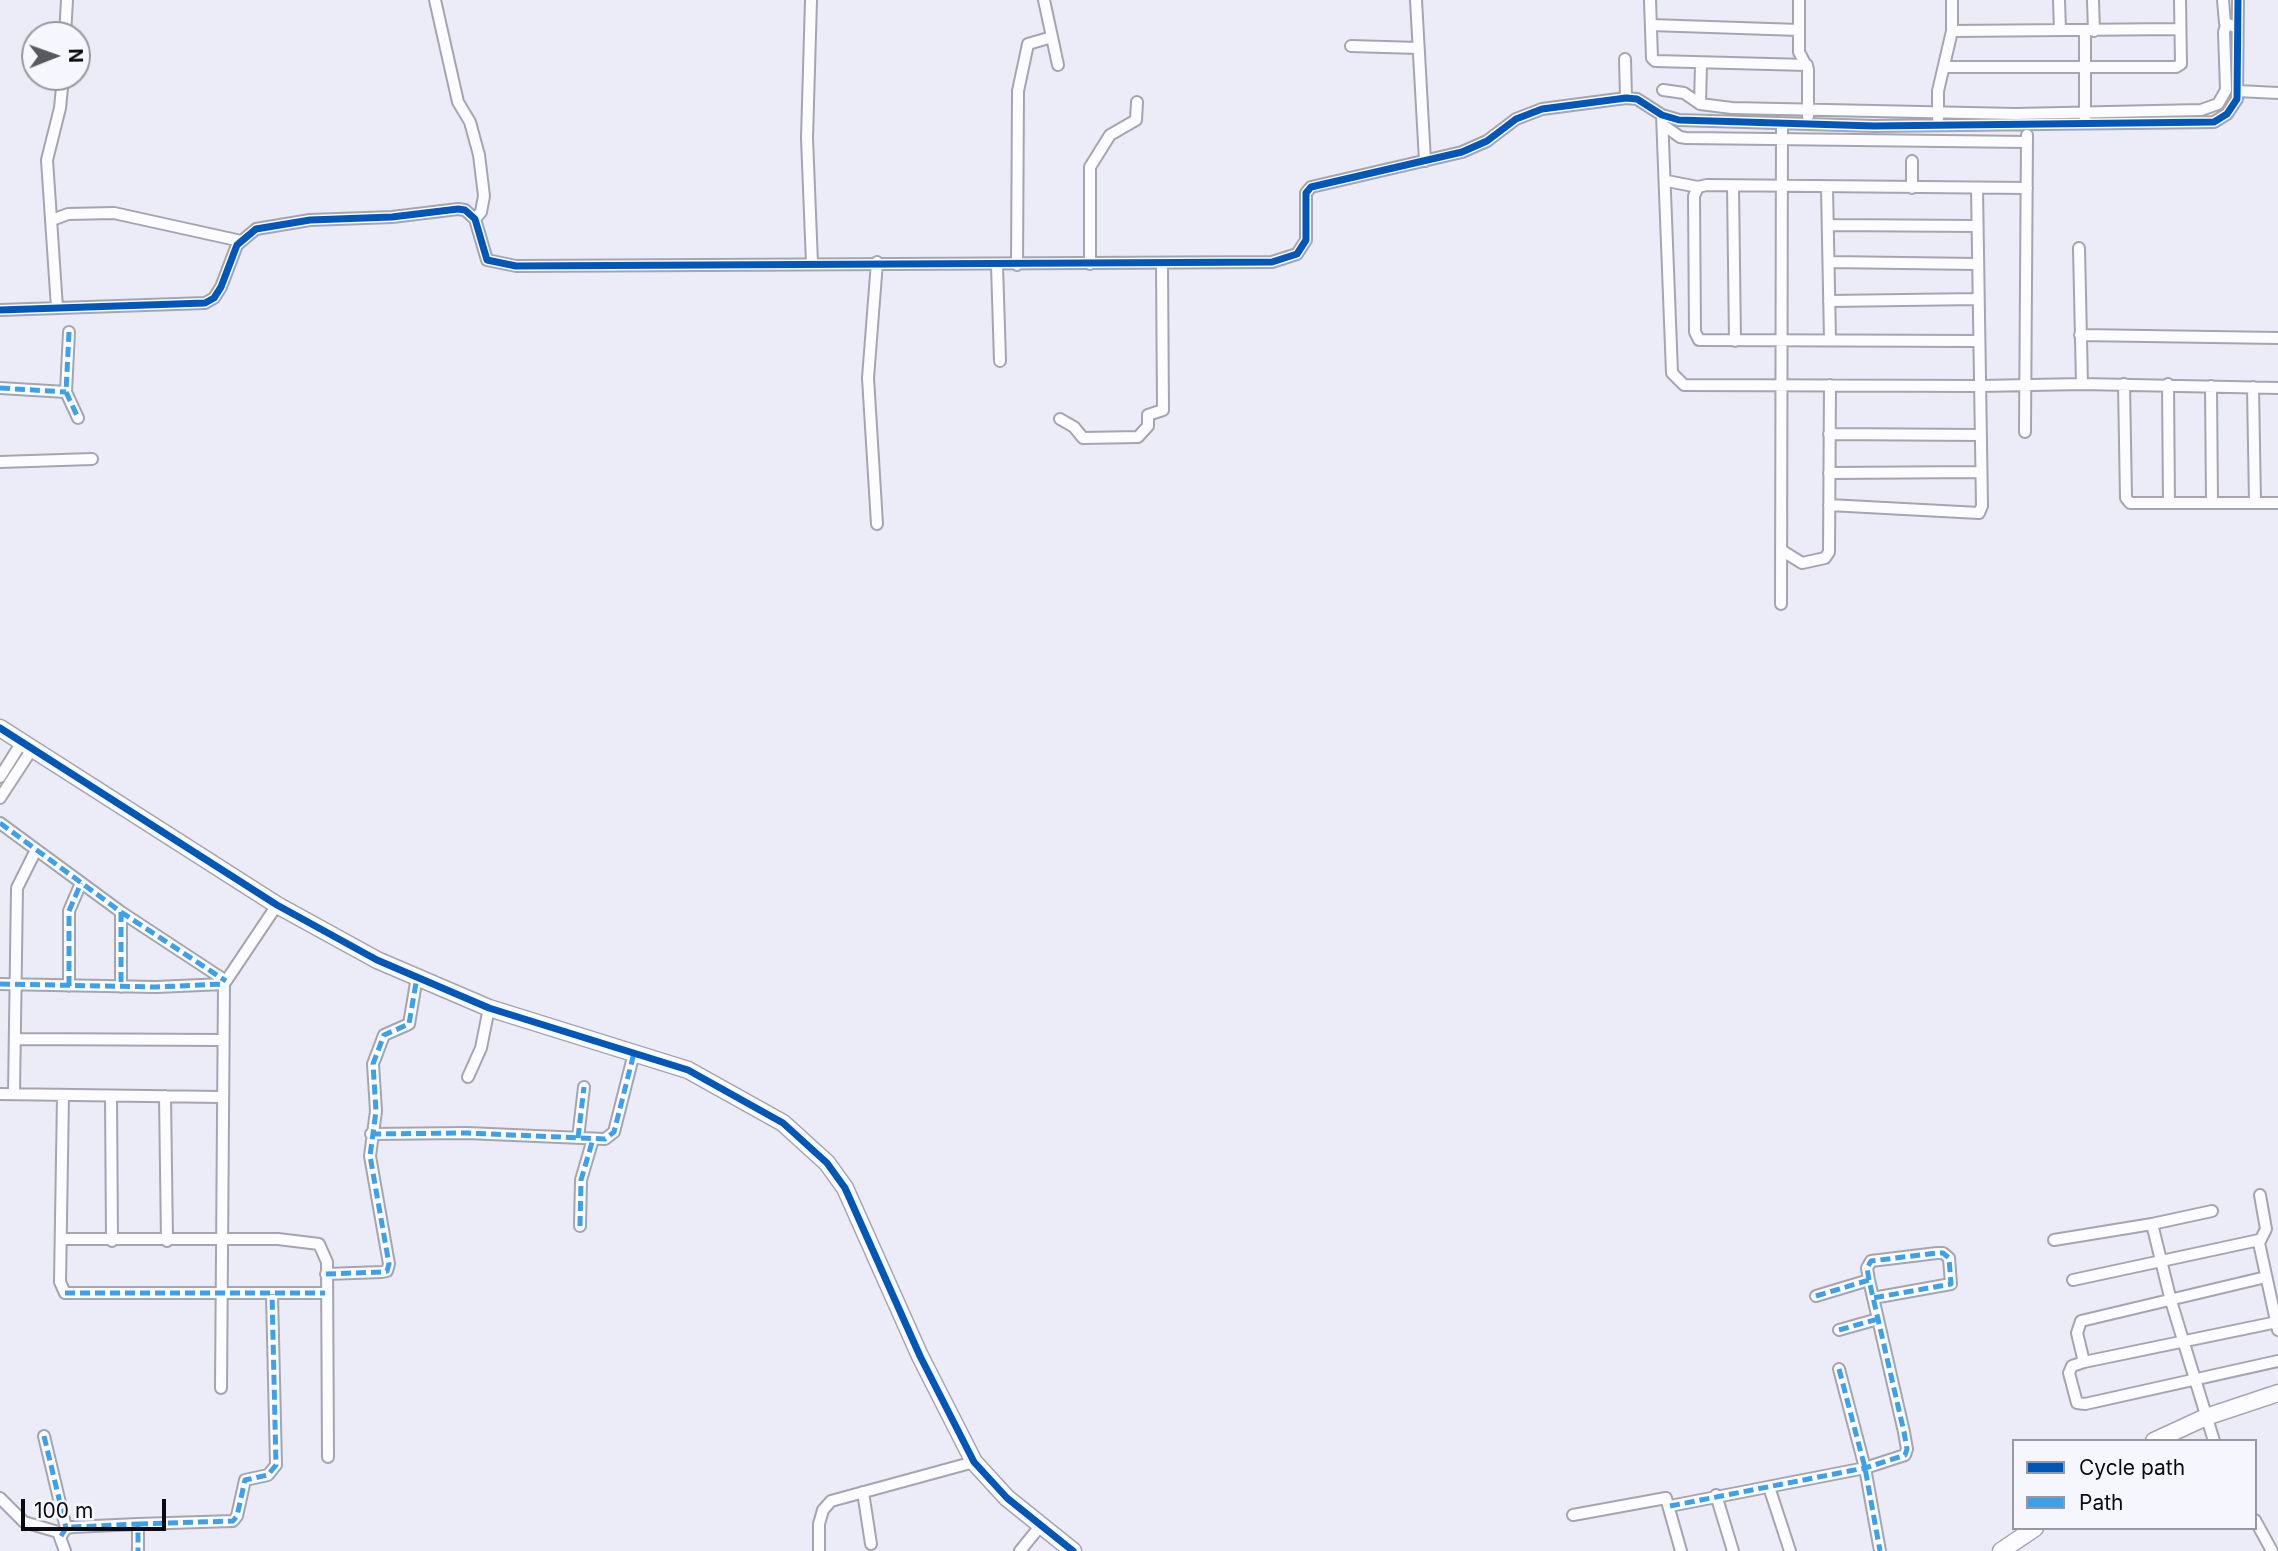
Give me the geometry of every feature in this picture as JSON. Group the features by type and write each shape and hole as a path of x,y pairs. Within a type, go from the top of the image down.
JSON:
{"street":[{"path":"65,21 66,0"},
{"path":"435,0 458,102 470,122 479,155 484,196 481,212 475,219"},
{"path":"811,0 807,138 812,264"},
{"path":"1044,0 1058,65"},
{"path":"1416,0 1426,161"},
{"path":"1650,0 1652,58 1655,61 1701,65 1807,65"},
{"path":"1799,0 1799,52 1807,65 1810,82 1808,123"},
{"path":"1928,140 1935,122 1938,90 1952,32 1952,0"},
{"path":"2059,0 2060,30"},
{"path":"2085,119 2084,67 2093,0"},
{"path":"1944,67 2176,67 2181,64 2180,0"},
{"path":"2085,119 2214,122 2233,107 2238,91 2232,26 2223,0"},
{"path":"1662,120 1776,123 2020,121 2188,112 2214,107 2226,90 2224,32 2232,26 2238,0"},
{"path":"1651,25 1799,30"},
{"path":"1952,32 2180,29"},
{"path":"1017,265 1018,91 1028,44 1052,37"},
{"path":"1351,46 1418,48"},
{"path":"1625,59 1626,98"},
{"path":"1700,104 1701,65"},
{"path":"1664,90 1684,93 1700,104 1808,110 1935,122"},
{"path":"57,308 47,160 62,91"},
{"path":"2238,91 2278,93"},
{"path":"0,310 205,303 214,298 221,287 240,241 256,229 310,220 392,217 458,209 475,219 484,254 494,264 615,267 877,262 1017,265 1272,262 1297,254 1306,240 1306,193 1311,187 1462,152 1487,141 1516,119 1529,113 1626,98 1644,102 1680,137 2027,142"},
{"path":"1090,264 1090,167 1110,135 1136,120 1138,102"},
{"path":"1770,109 1782,137 1784,385 1781,604"},
{"path":"1662,120 1667,181 1672,373 1684,385 2168,384 2278,388"},
{"path":"2020,121 2027,142 2028,386 2025,432"},
{"path":"1912,161 1912,188"},
{"path":"1667,181 1698,187 2027,188"},
{"path":"1733,186 1735,341"},
{"path":"1698,187 1694,196 1695,332 1699,340 1978,341"},
{"path":"1827,188 1830,340"},
{"path":"1829,505 1973,515 1979,513 1982,506 1977,188"},
{"path":"52,220 68,214 114,213 240,241"},
{"path":"1828,225 1977,226"},
{"path":"2078,248 2081,384"},
{"path":"877,262 868,378 877,524"},
{"path":"1829,262 1977,264"},
{"path":"1060,419 1074,427 1083,438 1138,437 1148,426 1150,414 1163,410 1162,264"},
{"path":"997,265 1000,360"},
{"path":"1829,301 1978,299"},
{"path":"69,332 66,392 78,418"},
{"path":"2080,335 2278,338"},
{"path":"2124,384 2126,498 2137,504 2278,503"},
{"path":"2168,384 2169,503"},
{"path":"1782,550 1802,563 1825,558 1830,544 1830,385"},
{"path":"2211,386 2212,502"},
{"path":"2253,387 2255,503"},
{"path":"0,388 66,392"},
{"path":"1829,434 1980,435"},
{"path":"0,461 92,459"},
{"path":"1829,473 1981,472"},
{"path":"0,727 277,905 377,960 488,1008 688,1070 783,1123 827,1163 850,1199 920,1356 974,1462 1038,1528 1073,1551"},
{"path":"0,777 27,746"},
{"path":"0,798 27,746"},
{"path":"0,823 121,912 225,983"},
{"path":"14,1093 17,888 36,850"},
{"path":"69,986 69,911 81,883"},
{"path":"221,1388 221,1097 225,983 277,905"},
{"path":"121,912 121,987"},
{"path":"326,1274 387,1271 389,1264 373,1184 371,1134 376,1111 373,1064 376,1050 384,1035 408,1024 417,977"},
{"path":"0,984 121,987 225,983"},
{"path":"468,1077 481,1048 488,1008"},
{"path":"16,1039 222,1040"},
{"path":"371,1134 467,1133 578,1139 611,1137 634,1053"},
{"path":"578,1139 584,1087"},
{"path":"0,1094 221,1097"},
{"path":"63,1096 60,1282 65,1293 325,1293"},
{"path":"111,1096 112,1241"},
{"path":"165,1096 167,1241"},
{"path":"580,1226 581,1180 593,1139"},
{"path":"2260,1195 2266,1229 2259,1240 2277,1326 2183,1341 2084,1363 2072,1366 2069,1373 2076,1399 2081,1404 2278,1362"},
{"path":"2053,1240 2212,1211"},
{"path":"2152,1224 2171,1300 2213,1439"},
{"path":"2266,1229 2278,1226"},
{"path":"61,1239 302,1240 319,1244 325,1252 326,1274 328,1457"},
{"path":"2073,1280 2259,1240"},
{"path":"1670,1506 1865,1468 1905,1455 1907,1449 1878,1319 1873,1298 1869,1280 1867,1268 1871,1261 1937,1253 1943,1253 1949,1258 1951,1284 1873,1298"},
{"path":"2084,1363 2077,1333 2079,1322 2266,1277"},
{"path":"1816,1296 1869,1280"},
{"path":"0,1498 24,1522 63,1532 138,1524 233,1521 237,1516 245,1480 268,1475 276,1465 272,1294"},
{"path":"1839,1330 1878,1319"},
{"path":"1839,1369 1865,1468 1880,1551"},
{"path":"2158,1439 2206,1417 2278,1393"},
{"path":"44,1436 65,1551"},
{"path":"819,1551 819,1524 823,1510 831,1501 974,1462"},
{"path":"1769,1487 1790,1551"},
{"path":"863,1492 871,1544"},
{"path":"1716,1495 1732,1551"},
{"path":"1573,1515 1666,1498 1681,1551"},
{"path":"138,1524 138,1551"},
{"path":"2257,1524 2272,1551"},
{"path":"1020,1551 1038,1528"},
{"path":"1033,1551 1038,1528"},
{"path":"2001,1551 2032,1530"}],"marked path":[{"path":"69,332 66,392 78,418"},
{"path":"0,388 66,392"},
{"path":"0,823 121,912 226,981"},
{"path":"69,986 69,911 81,883"},
{"path":"121,912 121,987"},
{"path":"326,1274 387,1271 389,1264 370,1156 376,1111 373,1064 384,1035 409,1024 417,977"},
{"path":"0,984 156,987 224,984"},
{"path":"371,1134 467,1133 605,1139 614,1132 634,1053"},
{"path":"578,1138 584,1087"},
{"path":"580,1226 581,1180 593,1139"},
{"path":"1670,1506 1865,1468 1905,1455 1907,1449 1904,1432 1869,1280 1867,1268 1871,1261 1937,1253 1943,1253 1949,1258 1951,1284 1873,1298"},
{"path":"1816,1296 1869,1280"},
{"path":"65,1293 325,1293"},
{"path":"138,1524 233,1521 237,1516 245,1480 268,1475 276,1465 272,1294"},
{"path":"1839,1330 1878,1319"},
{"path":"1839,1369 1865,1468 1880,1551"},
{"path":"44,1436 66,1528"},
{"path":"61,1536 66,1528 138,1524 138,1551"}],"cycle path":[{"path":"0,310 205,303 214,298 221,287 237,245 256,229 310,220 392,217 458,209 465,210 475,219 487,260 516,266 1272,262 1297,254 1306,240 1306,193 1311,187 1462,152 1487,141 1516,119 1542,109 1626,98 1637,99 1662,115 1679,120 1874,126 2214,122 2227,114 2237,99 2238,0"},
{"path":"0,728 277,905 377,960 489,1008 688,1070 783,1123 827,1163 845,1188 920,1356 974,1462 1007,1498 1073,1551"}]}
